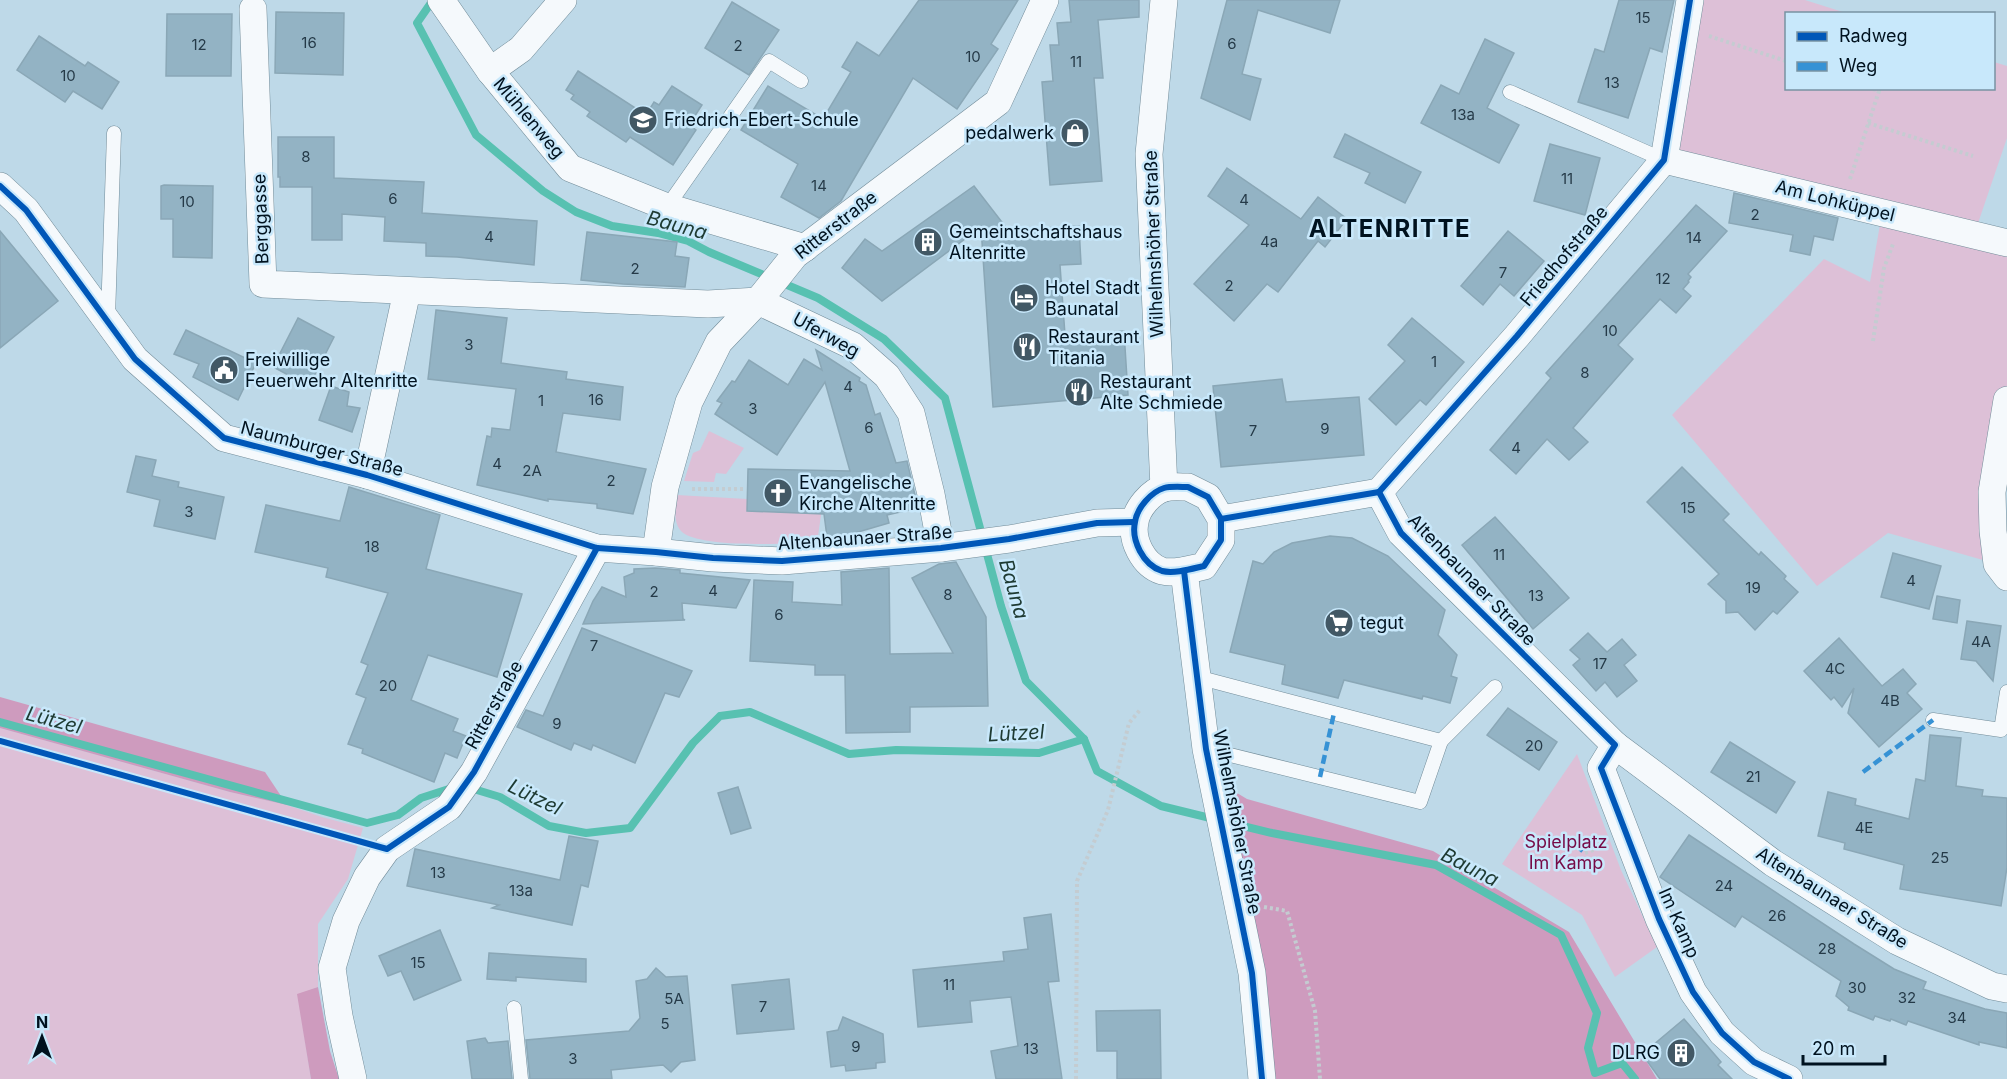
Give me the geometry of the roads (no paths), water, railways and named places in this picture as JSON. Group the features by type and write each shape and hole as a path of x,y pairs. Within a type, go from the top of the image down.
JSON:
{"street":[{"name":"Mühlenweg","path":"490,71 521,50 564,0"},
{"name":"Ritterstraße","path":"657,552 665,487 689,402 719,342 797,254 998,102 1045,0"},
{"name":"Wilhelmshöher Straße","path":"1164,0 1149,154 1164,488"},
{"path":"1664,159 1690,0"},
{"name":"Mühlenweg","path":"444,3 490,71 570,168 667,207 797,254"},
{"name":"Berggasse","path":"253,9 263,284 708,304 762,295"},
{"name":"Am Lohküppel","path":"1664,159 2007,243"},
{"name":"Friedhofstraße","path":"1379,492 1517,336 1664,159"},
{"name":"Naumburger Straße","path":"0,186 26,210 135,359 224,438 367,475 597,548"},
{"path":"367,475 408,291"},
{"name":"Uferweg","path":"762,295 853,346 887,376 911,413 931,494 941,548"},
{"path":"2007,400 1992,492 1997,564 2007,577"},
{"path":"1188,487 1208,497 1221,519 1221,540 1204,566 1184,571 1162,571 1149,563 1137,546 1134,522 1144,502 1164,488 1188,487"},
{"path":"1221,519 1379,492"},
{"name":"Altenbaunaer Straße","path":"1379,492 1401,533 1615,745 1773,863 1868,923 1897,941 1992,986 2007,989"},
{"name":"Altenbaunaer Straße","path":"597,548 713,558 782,561 941,548 1009,539 1097,523 1134,522"},
{"name":"Ritterstraße","path":"353,1079 339,1016 332,968 346,921 367,878 387,849 449,807 474,772 597,548"},
{"name":"Wilhelmshöher Straße","path":"1184,571 1206,749 1252,973 1262,1079"},
{"name":"Im Kamp","path":"1615,745 1601,768 1659,919 1693,992 1722,1033 1754,1062 1789,1079"}],"lane":[{"path":"667,207 769,61 801,81"},
{"path":"1510,92 1664,159"},
{"path":"108,322 114,133"},
{"path":"1197,677 1440,741"},
{"path":"1206,749 1420,802 1440,741 1495,687"},
{"path":"1933,720 2001,730 2007,692"},
{"path":"514,1008 521,1079"}],"waterway":[{"name":"Bauna","path":"433,0 417,23 476,135 543,191 576,212 612,226 658,233 688,241 818,298 884,339 945,398 1001,606 1026,681 1084,739 1097,771 1161,806 1272,833 1436,865 1561,935 1597,1013 1588,1048 1595,1073 1622,1063 1635,1079"},
{"name":"Lützel","path":"467,787 500,797 549,826 586,833 630,828 693,743 720,716 750,712 849,754 896,750 1039,753 1084,739"},
{"name":"Lützel","path":"0,722 367,823 398,815 421,798 455,787"}],"place":[{"name":"Friedrich-Ebert-Schule","path":"643,120"},
{"name":"pedalwerk","path":"1075,133"},
{"name":"Gemeintschaftshaus Altenritte","path":"928,242"},
{"name":"Hotel Stadt Baunatal","path":"1024,298"},
{"name":"Restaurant Titania","path":"1027,347"},
{"name":"Freiwillige Feuerwehr Altenritte","path":"224,370"},
{"name":"Restaurant Alte Schmiede","path":"1079,392"},
{"name":"Evangelische Kirche Altenritte","path":"778,493"},
{"name":"tegut","path":"1339,623"},
{"name":"DLRG","path":"1681,1053"}],"district":[{"name":"ALTENRITTE","path":"1390,229"}],"park label":[{"name":"Spielplatz Im Kamp","path":"1566,852"}]}
